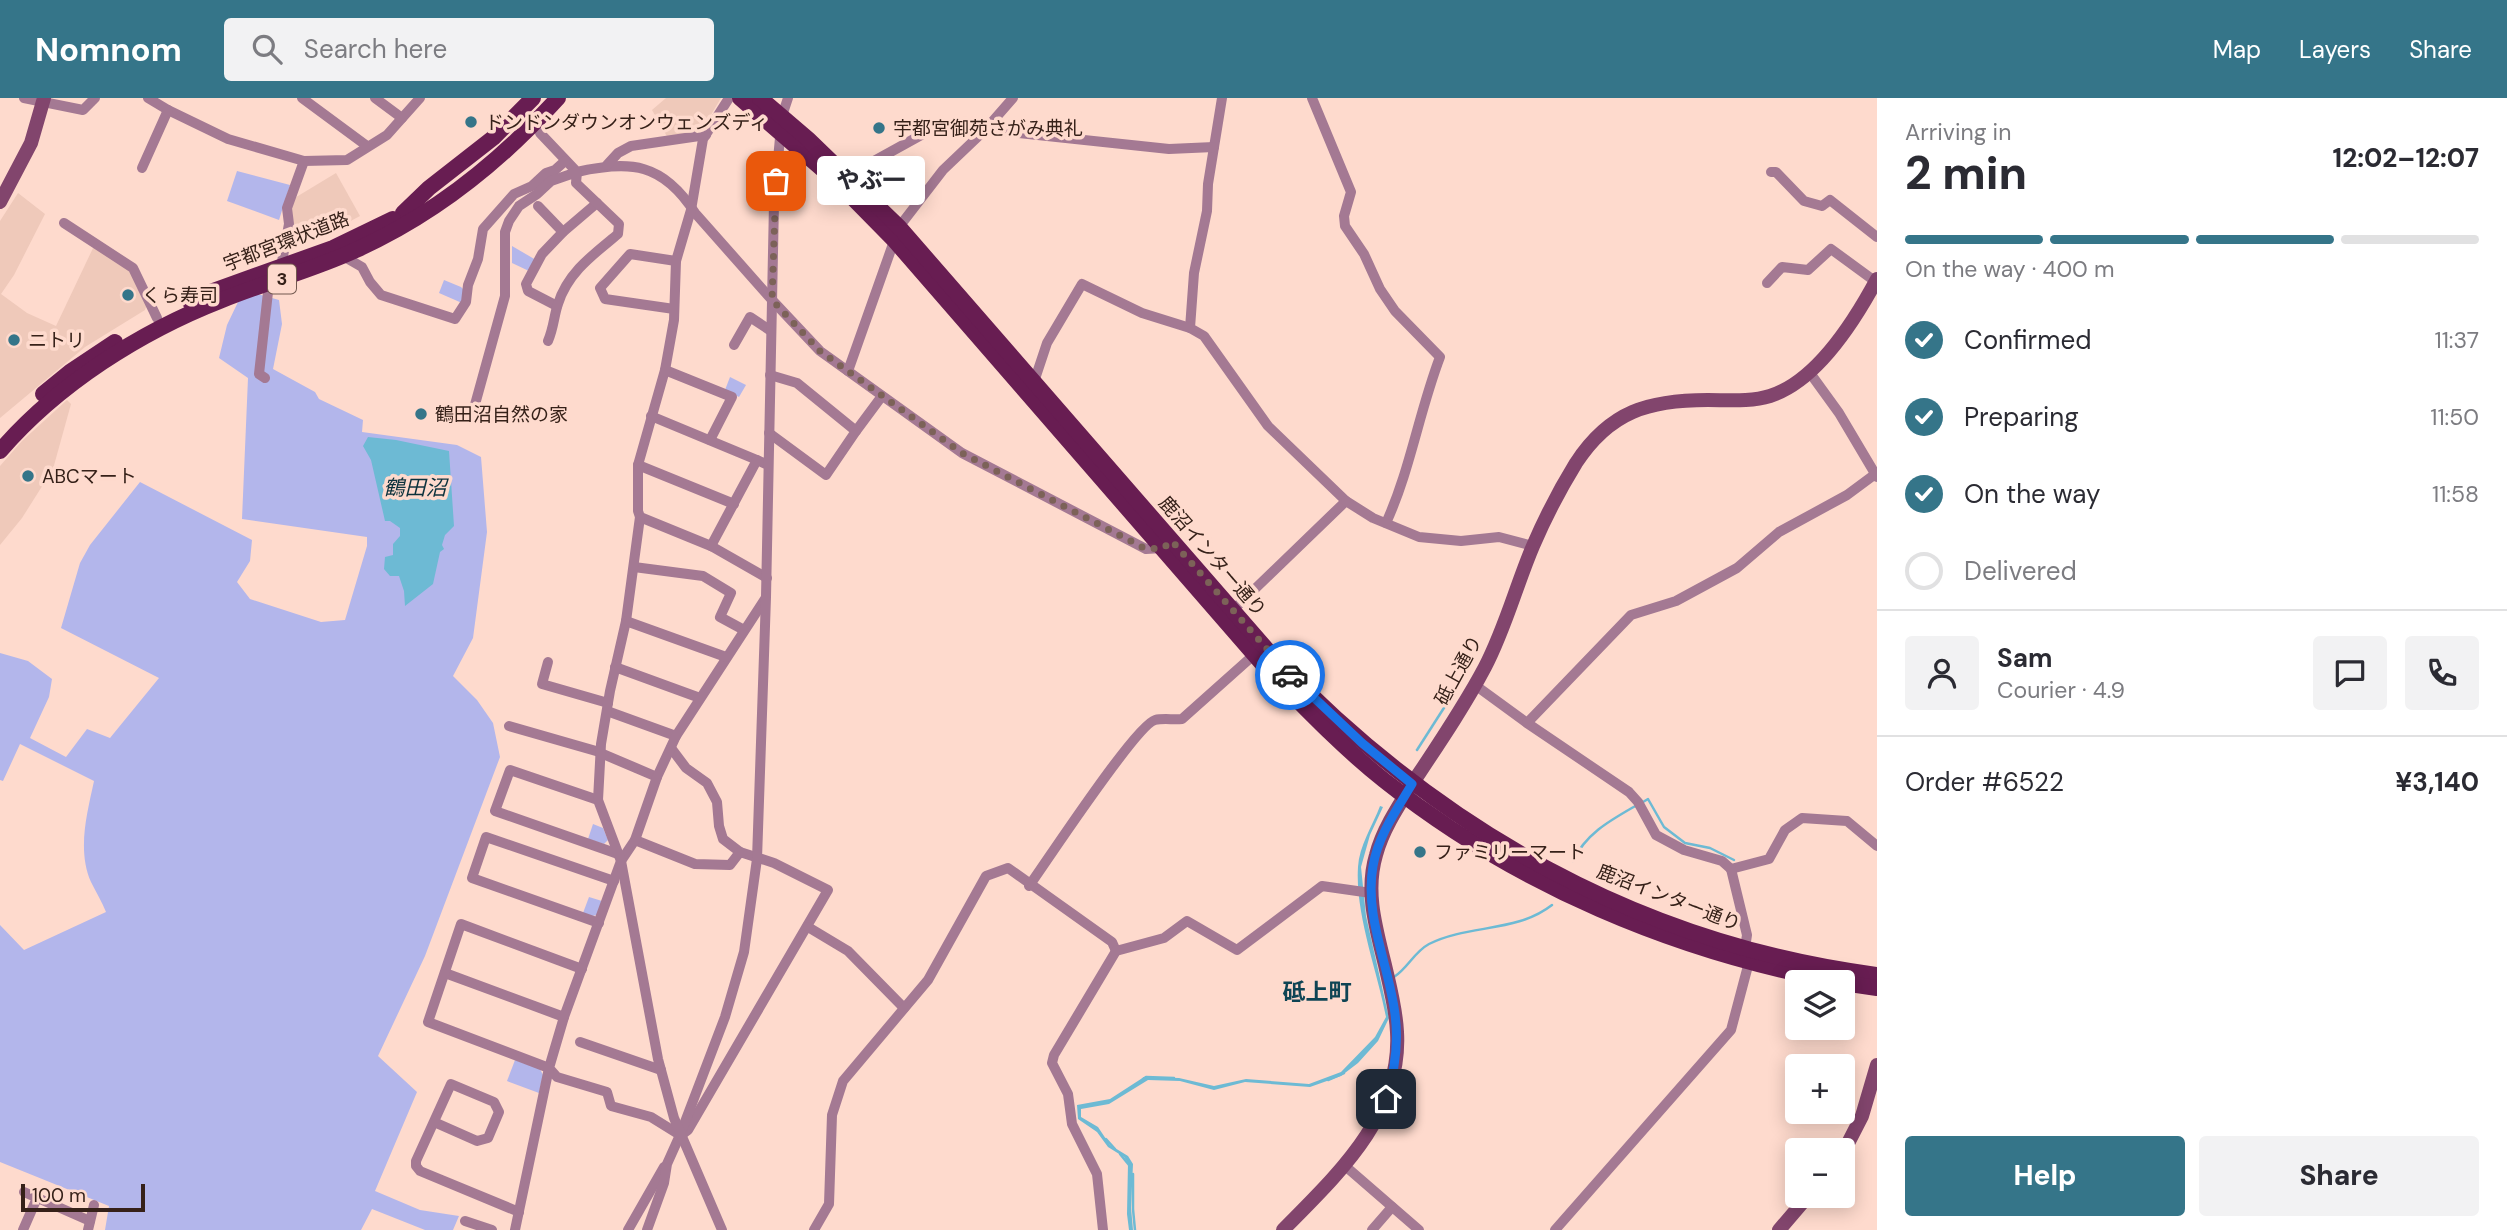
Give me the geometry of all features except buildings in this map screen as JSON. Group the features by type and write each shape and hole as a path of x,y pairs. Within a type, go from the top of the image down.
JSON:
{"main road":[{"name":"3","path":"408,216 429,188 494,138 533,98"},
{"name":"宇都宮環状道路","path":"0,434 70,372 120,338 214,291 334,248 408,216 499,145 545,98"},
{"name":"宇都宮環状道路","path":"0,451 50,402 126,347 192,312 343,256 458,189 505,152 558,98"},
{"name":"3","path":"408,216 433,216 472,190 509,162 573,98"},
{"name":"鹿沼インター通り","path":"740,98 781,123 847,176 1331,733 1481,847 1555,890 1632,923 1714,952 1807,962 1877,975"},
{"name":"鹿沼インター通り","path":"760,98 836,181 897,234"},
{"name":"鹿沼インター通り","path":"1167,545 1232,611 1259,651"},
{"name":"鹿沼インター通り","path":"1747,955 1799,970"},
{"name":"鹿沼インター通り","path":"1855,984 1877,988"}],"street":[{"path":"24,98 83,110 95,98"},
{"path":"148,98 228,139 304,161 347,160 387,135 420,98"},
{"path":"302,98 367,146"},
{"path":"375,98 402,117"},
{"path":"722,1230 680,1135 661,1070 620,858 598,800 597,780 634,567 640,517 638,465 665,370 674,320 676,261 706,135 729,98"},
{"path":"628,1230 667,1164 680,1135 725,1017 744,952 757,859 767,578 774,202 781,123 789,98"},
{"path":"848,371 897,234 943,170 985,131 1013,98"},
{"path":"1190,328 1194,273 1207,211 1208,184 1222,98"},
{"path":"1312,98 1350,192 1344,216 1345,226 1364,254 1380,289 1395,311 1440,357 1426,394 1397,500 1386,523"},
{"path":"0,202 31,143 44,100"},
{"path":"142,168 168,110"},
{"path":"847,176 943,125 1169,149 1214,147"},
{"path":"540,133 577,172"},
{"path":"607,165 618,153 631,146 706,135"},
{"path":"281,267 289,224 287,208 304,161"},
{"path":"343,256 362,267 381,295 455,319 466,302 483,229 514,194 532,186 565,161"},
{"path":"471,419 505,296 505,232 519,206 551,181 577,172 607,165 642,168 667,181 820,351 962,453 1146,549 1167,545"},
{"path":"548,341 557,306 574,272 618,234 619,224 576,183 577,172"},
{"path":"1771,172 1776,172 1804,201 1822,206 1830,200 1877,237"},
{"path":"557,306 528,291 526,284 542,254 597,202"},
{"path":"538,206 563,232"},
{"path":"64,223 133,268 158,318"},
{"path":"1767,283 1782,267 1808,270 1831,249 1876,280"},
{"path":"674,309 605,299 600,288 630,254 676,261"},
{"name":"砥上通り","path":"1283,1230 1344,1165 1381,1112 1393,1078 1396,1055 1395,1012 1371,892 1377,851 1409,790 1475,685 1497,642 1533,545 1575,466 1591,442 1612,423 1648,405 1771,396 1810,373 1865,302 1876,280"},
{"path":"265,378 259,374 269,283"},
{"path":"1031,388 1047,343 1082,284 1142,313 1190,328 1203,336 1269,426 1346,501 1373,518 1419,537 1461,541 1499,537 1533,545"},
{"path":"734,345 750,317 771,331"},
{"path":"665,370 732,397 710,440"},
{"path":"1527,723 1632,615 1676,601 1737,568 1779,532 1876,476 1839,413 1810,373"},
{"path":"770,374 796,383 856,432"},
{"path":"769,433 826,475 883,396"},
{"path":"651,416 768,465"},
{"path":"711,545 757,460"},
{"path":"638,465 734,504"},
{"path":"1232,611 1346,501"},
{"path":"640,517 711,545 767,578"},
{"path":"634,567 703,576 731,593 720,617 744,630"},
{"path":"514,1230 549,1068 564,1017 620,858 635,839 656,777 676,736 766,597"},
{"path":"626,621 726,657"},
{"path":"1030,886 1120,757 1146,726 1153,720 1182,719 1259,651"},
{"path":"548,662 542,684 608,707 676,736"},
{"path":"615,667 701,698"},
{"path":"1475,685 1629,792 1638,802 1656,835 1684,850 1722,860 1731,869 1747,935 1747,955 1731,1030 1555,1230"},
{"path":"509,726 596,751 656,777"},
{"path":"671,748 686,768 707,783 717,802 723,839 740,852 774,863 828,890 688,1130 680,1135"},
{"path":"598,800 510,770 495,811 620,858"},
{"path":"1731,869 1769,859 1785,830 1802,818 1847,821 1877,846"},
{"path":"599,923 472,878 486,837 614,881"},
{"path":"635,839 695,864 730,865 740,852"},
{"path":"814,1230 829,1204 832,1115 843,1081 928,980 986,876 1008,868 1112,942 1116,951"},
{"path":"1102,1230 1097,1174 1072,1124 1068,1094 1052,1063 1054,1055 1116,951 1164,938 1187,921 1237,950 1322,886 1371,892"},
{"path":"582,969 461,924 428,1022 549,1068 556,1077 607,1092 611,1106 651,1117 680,1135"},
{"path":"807,927 848,951 904,1008"},
{"path":"444,973 564,1017"},
{"path":"580,1042 661,1070"},
{"path":"1850,1138 1862,1115 1877,1065"},
{"path":"434,1122 477,1141 488,1138 499,1112 494,1102 451,1084 416,1161 416,1166 420,1171 519,1212"},
{"path":"646,1230 664,1183 667,1164"},
{"path":"1344,1165 1419,1230"},
{"path":"24,1192 89,1226 94,1205"},
{"path":"23,1230 37,1198"},
{"path":"1372,1230 1392,1207"},
{"path":"1779,1230 1798,1208"},
{"path":"465,1221 492,1230"}],"shaded area":[{"path":"666,98 721,98 699,135 669,140 652,110"},
{"path":"237,171 290,185 279,220 227,201"},
{"path":"336,173 360,216 317,239 292,230 290,207 293,199"},
{"name":"ニトリ","path":"18,193 45,214 14,275 1,294 27,313 56,326 94,246 128,269 147,304 145,310 85,347 0,418 0,221"},
{"path":"512,246 536,260 529,271 512,263"},
{"path":"444,280 464,290 462,303 439,293"},
{"path":"254,293 279,300 282,324 273,369 315,392 319,399 363,420 362,432 457,445 481,457 487,532 473,638 453,676 477,700 493,723 500,757 425,956 378,1056 417,1092 375,1191 420,1210 459,1216 453,1230 425,1230 372,1209 361,1230 105,1230 109,1206 0,1162 0,925 24,950 106,912 91,882 85,857 85,832 94,781 20,744 3,781 0,780 0,653 28,661 52,679 49,697 30,738 66,757 87,729 110,738 159,678 61,628 80,563 90,545 140,482 252,540 250,561 237,582 250,599 321,622 345,620 367,546 367,537 242,519 248,378 219,358 227,325 238,302"},
{"path":"730,377 746,385 739,397 725,390"},
{"path":"67,400 71,404 53,469 22,518 0,545 0,466 22,441"},
{"path":"593,824 603,828 608,840 604,844 588,839"},
{"path":"589,897 602,901 597,915 583,913"},
{"path":"515,1060 540,1069 543,1075 539,1093 507,1081"}],"water":[{"name":"鶴田沼","path":"368,437 449,451 454,526 445,535 442,545 444,549 440,552 433,584 405,606 399,576 390,576 384,569 385,557 393,555 393,544 400,536 400,528 390,521 385,521 371,460 363,446"},
{"path":"1380,806 1383,807 1370,835 1361,867 1366,916 1389,1018 1378,1041 1358,1063 1341,1076 1310,1087 1245,1082 1214,1090 1180,1081 1148,1080 1109,1104 1081,1109 1081,1117 1098,1127 1110,1145 1128,1156 1133,1164 1133,1230 1129,1230 1128,1163 1124,1157 1108,1147 1097,1132 1078,1119 1077,1105 1110,1099 1144,1077 1179,1078 1214,1086 1246,1079 1309,1084 1341,1072 1375,1037 1386,1017 1363,923 1358,867 1364,843"}],"waterway":[{"path":"1417,750 1465,675"},
{"path":"1643,802 1648,799 1664,827 1685,843 1710,848 1734,860"},
{"path":"1573,861 1592,835 1637,805"},
{"path":"1394,977 1429,944 1460,933 1523,920 1552,905"},
{"path":"1328,1080 1344,1073"},
{"path":"1143,1079 1174,1078"},
{"path":"1106,1139 1115,1149"},
{"path":"1120,1154 1129,1165"},
{"path":"1133,1174 1135,1230"}],"way so far":[{"path":"776,181 772,300 820,351 962,453 1146,549 1163,548 1172,541 1290,675"}],"place":[{"name":"ドンドンダウンオンウェンズディ","path":"471,122"},
{"name":"宇都宮御苑さがみ典礼","path":"879,128"},
{"name":"やぶ一","path":"776,181"},
{"name":"くら寿司","path":"128,295"},
{"name":"ニトリ","path":"14,340"},
{"name":"鶴田沼自然の家","path":"421,414"},
{"name":"ABCマート","path":"28,476"},
{"name":"ファミリーマート","path":"1420,852"}],"district":[{"name":"砥上町","path":"1317,992"}],"route":[{"path":"1290,675 1362,743 1412,784 1383,836 1371,880 1374,916 1390,986 1397,1034 1393,1078 1386,1099"}]}
